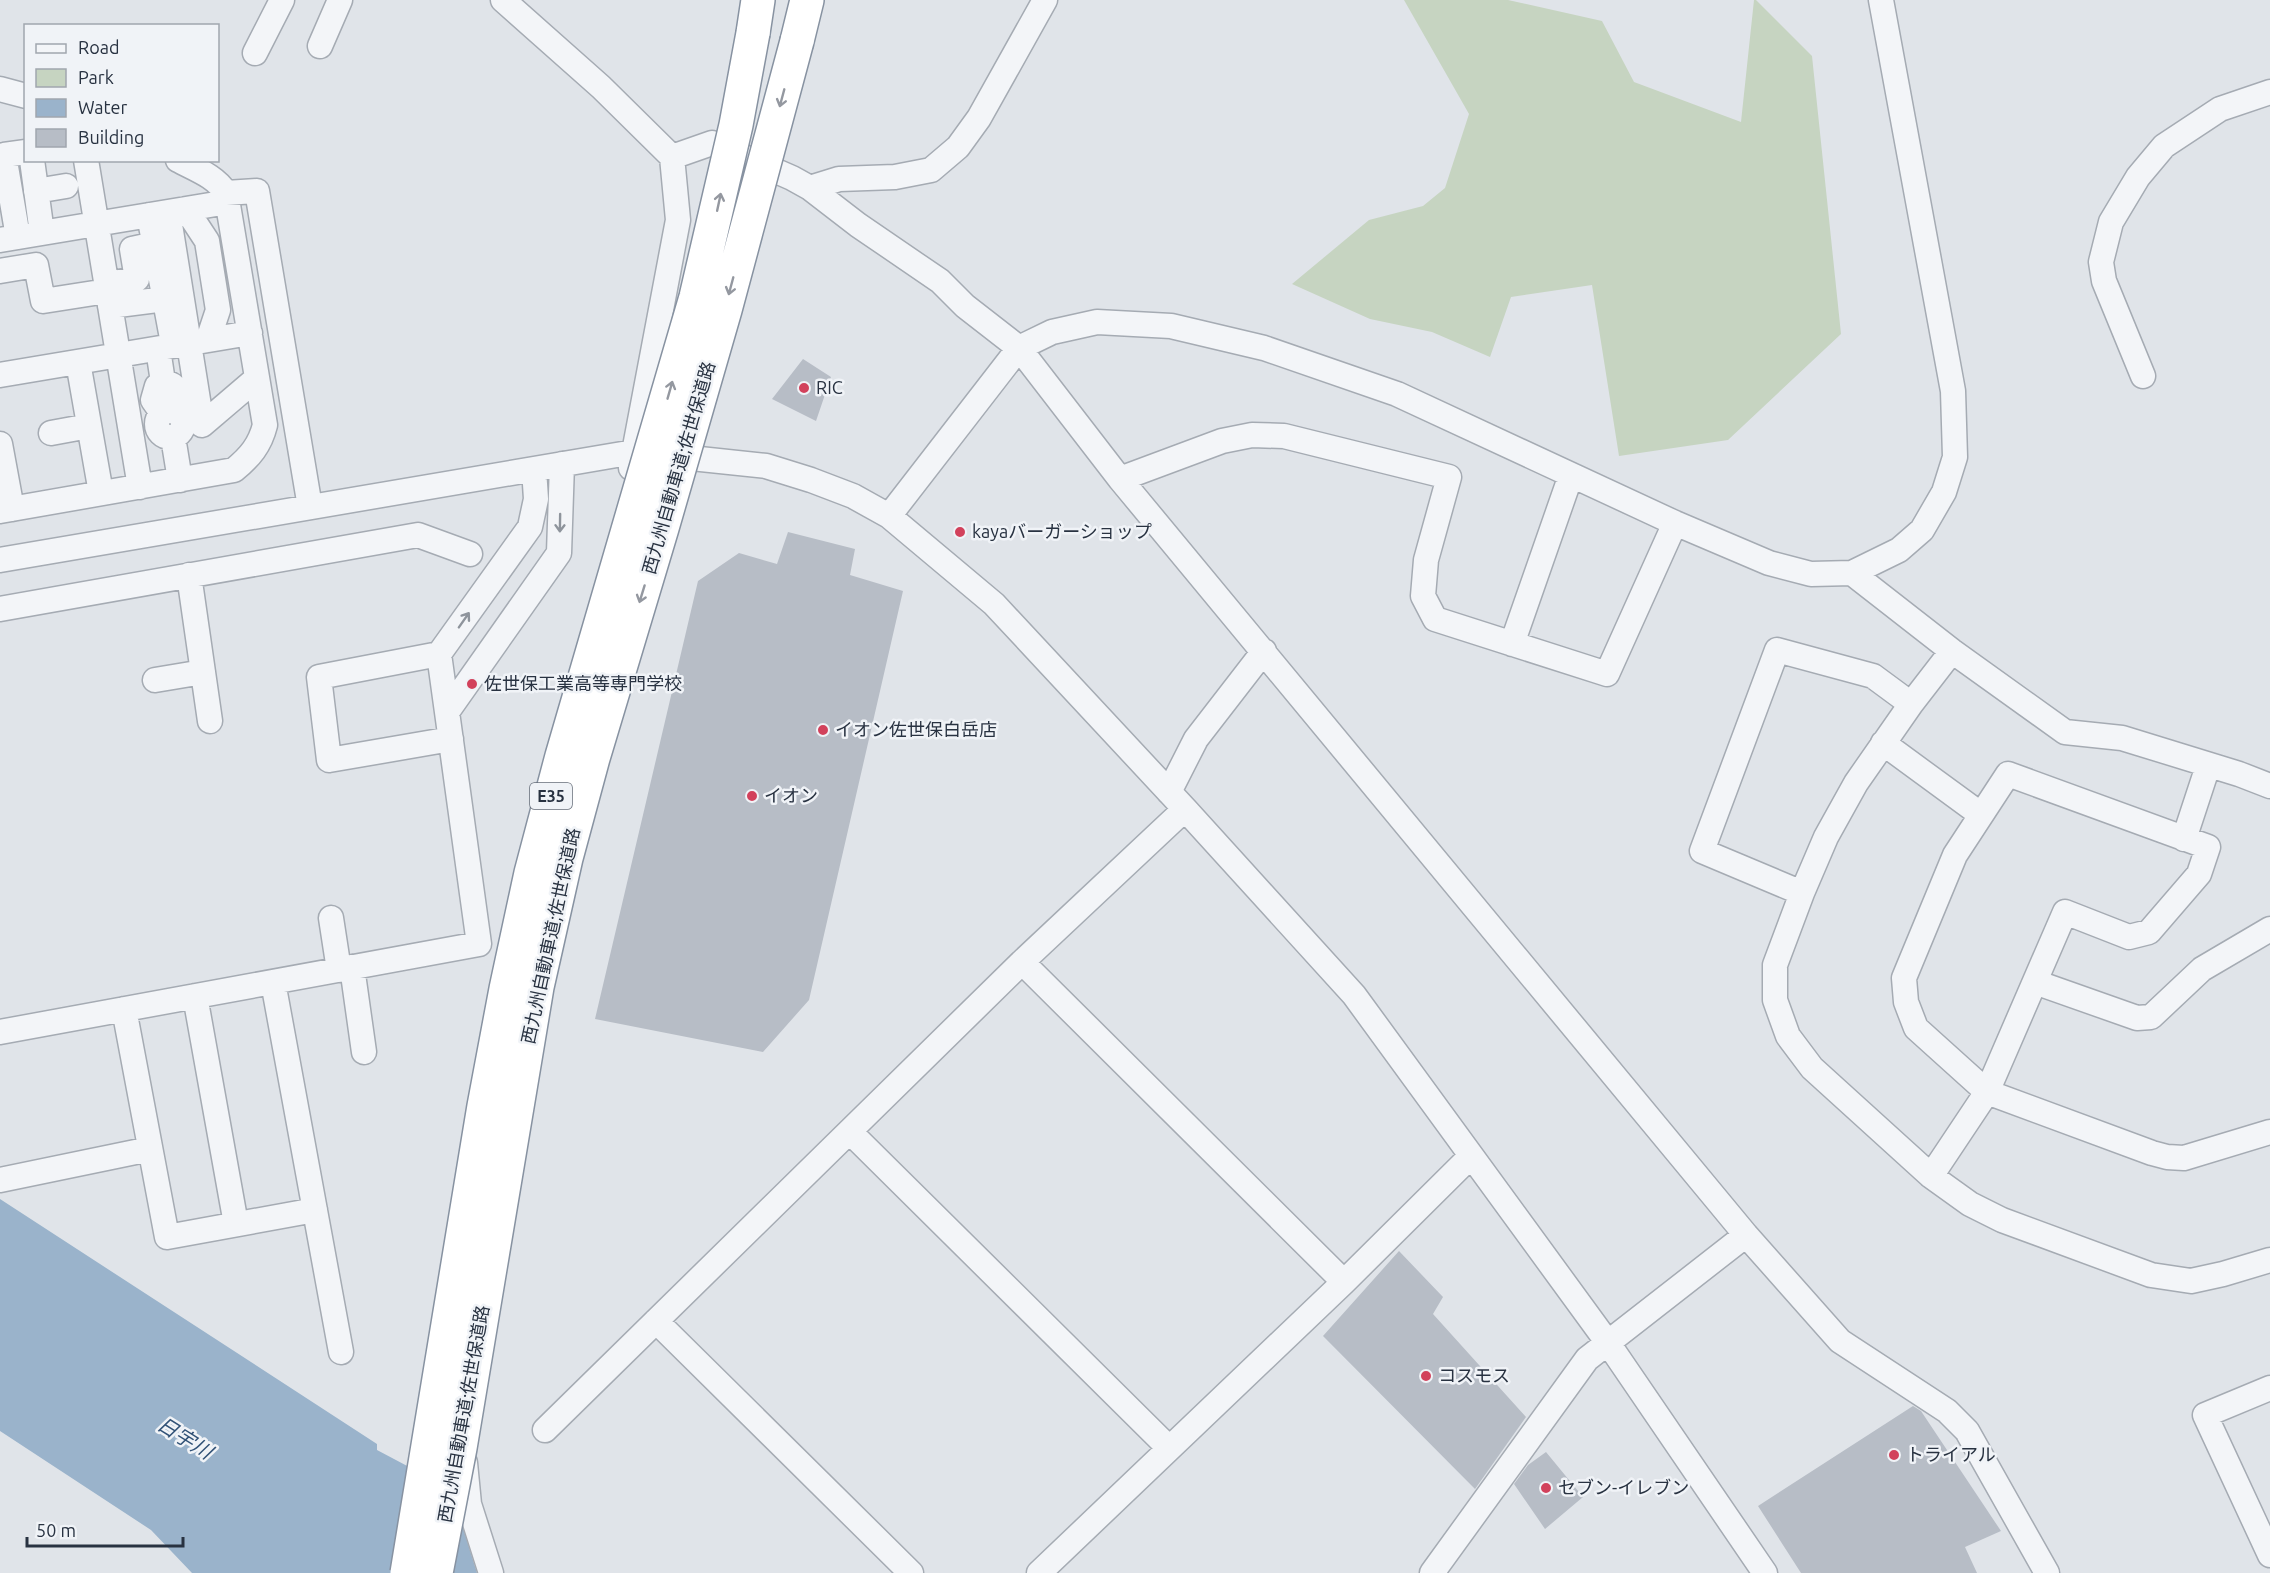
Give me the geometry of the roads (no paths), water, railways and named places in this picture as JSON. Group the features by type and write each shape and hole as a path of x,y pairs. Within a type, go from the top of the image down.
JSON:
{"highway":[{"name":"西九州自動車道;佐世保道路","path":"407,1573 484,1106 531,873 562,756 696,297 736,125 758,0"},
{"name":"西九州自動車道;佐世保道路","path":"436,1573 460,1448 537,987 566,858 593,758 718,332 807,0"}],"street":[{"path":"255,53 282,0"},
{"path":"320,46 340,0"},
{"path":"423,1573 455,1374 559,813 634,452 678,220 672,157 601,87 503,0"},
{"path":"810,188 839,179 895,177 931,170 958,147 979,118 1045,0"},
{"path":"889,516 1019,348 1052,332 1098,322 1171,326 1264,348 1397,394 1675,523 1769,563 1811,574 1852,573 1899,550 1922,530 1944,492 1955,457 1953,391 1881,0"},
{"path":"0,89 24,95"},
{"path":"2143,376 2104,281 2101,262 2111,222 2138,177 2164,146 2220,109 2270,92"},
{"path":"672,157 712,143 792,178 810,188 858,225 940,281 965,306 1019,348 1120,479 1746,1235 1840,1341 1947,1411 1967,1431 2047,1573"},
{"path":"24,152 4,155 9,239 168,212 257,191 310,507"},
{"path":"32,162 42,233"},
{"path":"86,162 140,487"},
{"path":"1,451 6,510 234,470 251,456 262,439 265,425 227,198 219,183 182,162"},
{"path":"36,191 66,186"},
{"path":"168,212 155,244 165,299 182,345 202,425 257,378"},
{"path":"168,212 207,241 218,310 182,345 161,397 157,426 164,436 173,437 180,480"},
{"path":"168,212 182,345"},
{"path":"108,294 137,279 132,249 155,244"},
{"path":"0,271 36,265 43,301 108,294 165,299"},
{"path":"214,286 241,281"},
{"path":"0,375 250,333"},
{"path":"78,362 101,494"},
{"path":"126,404 161,397"},
{"path":"51,433 89,426"},
{"path":"1120,479 1222,441 1252,435 1284,436 1449,477 1426,560 1423,596 1435,619 1607,674 1675,523"},
{"path":"0,560 634,452 766,466 853,496 889,516 994,604 1177,800 1354,995 1608,1343 1765,1573"},
{"path":"447,712 560,553 562,464"},
{"path":"0,1032 479,944 439,654 530,527 536,499 534,469"},
{"path":"1512,644 1570,475"},
{"path":"0,609 418,535 470,554"},
{"path":"1852,573 1952,651 2065,732 2121,738 2240,774 2270,786"},
{"path":"189,575 210,721"},
{"path":"1802,893 1702,851 1777,650 1873,676 1911,704"},
{"path":"545,1430 1022,962 1177,800 1196,739 1264,651"},
{"path":"1952,651 1911,704 1856,783 1826,837 1802,893 1775,965 1775,1000 1788,1036 1812,1068 1931,1176 1970,1204 2002,1220 2151,1275 2191,1281 2270,1260"},
{"path":"439,654 319,677 329,760 451,739"},
{"path":"155,680 203,672"},
{"path":"1883,743 1980,814"},
{"path":"2184,839 2208,765"},
{"path":"1931,1176 1987,1092 2065,912 2129,937 2149,932 2199,874 2208,847 2008,774 1955,855 1904,978 1906,1002 1917,1028 1987,1092 2167,1157 2184,1158 2270,1132"},
{"path":"331,918 364,1052"},
{"path":"2035,982 2137,1018 2151,1017 2202,969 2270,929"},
{"path":"1022,962 1344,1282"},
{"path":"273,982 341,1352"},
{"path":"195,996 236,1224"},
{"path":"124,1009 167,1238 315,1210"},
{"path":"850,1132 1169,1448"},
{"path":"0,1180 150,1149"},
{"path":"1039,1573 1344,1282 1471,1156"},
{"path":"1432,1573 1587,1359 1746,1235"},
{"path":"656,1321 911,1573"},
{"path":"455,1374 469,1504 490,1573"},
{"path":"2270,1388 2205,1415 2270,1555"}],"water":[{"name":"日宇川","path":"0,1199 377,1444 377,1450 445,1486 460,1518 477,1573 192,1573 151,1530 0,1431"}],"place":[{"name":"RIC","path":"804,388"},
{"name":"kayaバーガーショップ","path":"960,532"},
{"name":"佐世保工業高等専門学校","path":"472,684"},
{"name":"イオン佐世保白岳店","path":"823,730"},
{"name":"イオン","path":"752,796"},
{"name":"コスモス","path":"1426,1376"},
{"name":"トライアル","path":"1894,1455"},
{"name":"セブン-イレブン","path":"1546,1488"}]}
